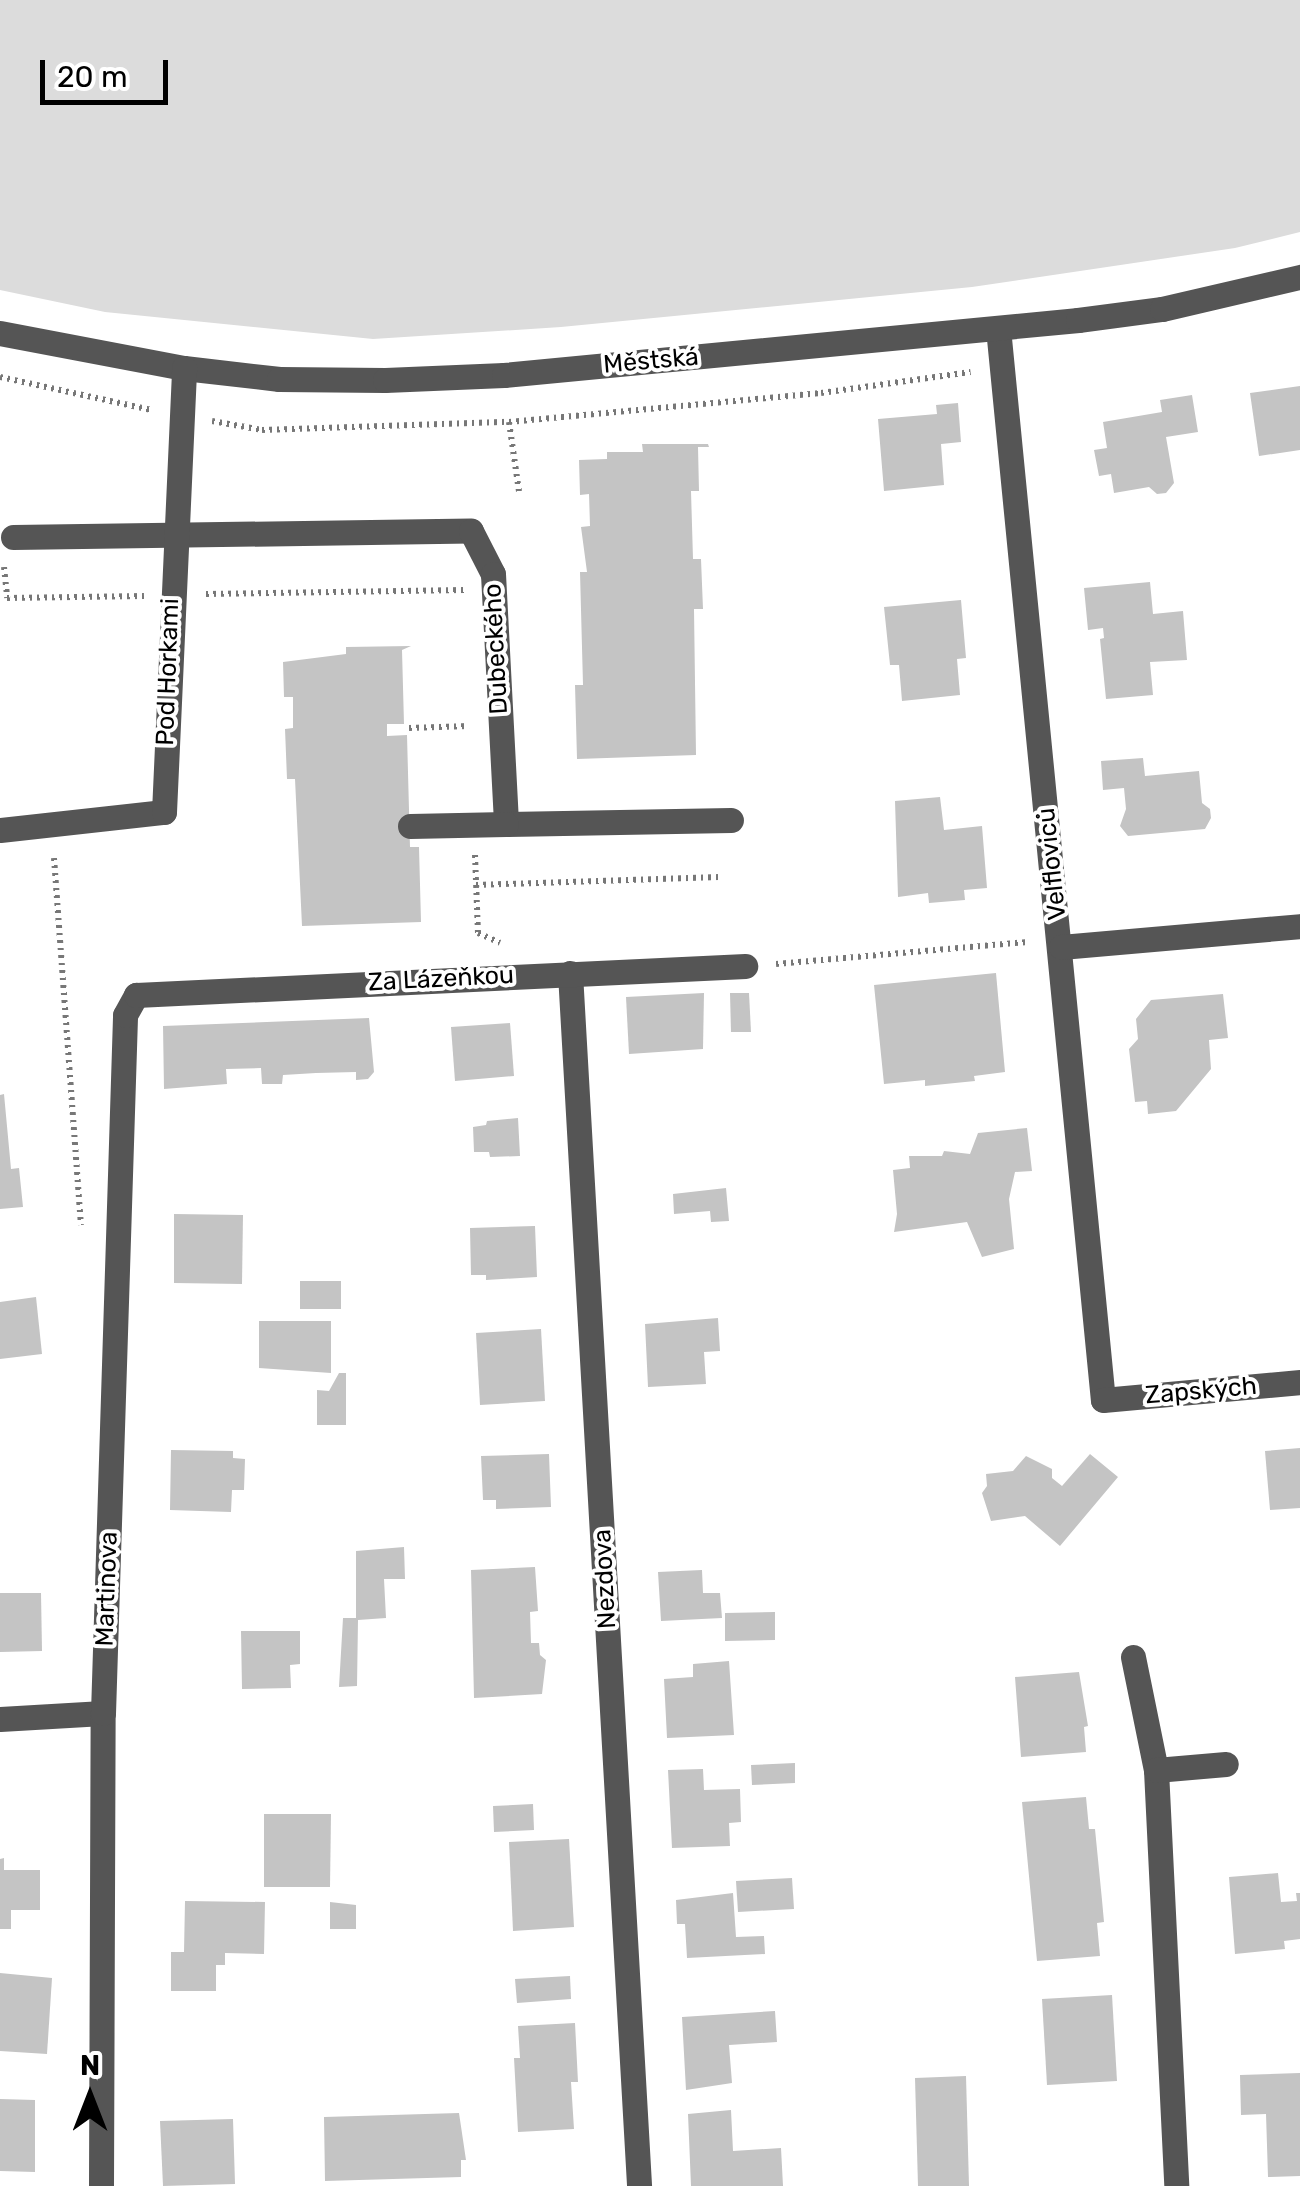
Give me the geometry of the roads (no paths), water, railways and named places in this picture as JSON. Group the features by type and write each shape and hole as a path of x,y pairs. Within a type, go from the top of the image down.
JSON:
{"street":[{"name":"Městská","path":"0,333 184,368 279,379 444,378 1162,310 1300,277"},
{"name":"Velfloviců","path":"998,328 1103,1400"},
{"name":"Pod Horkami","path":"0,830 164,812 173,537 184,368"},
{"name":"Dubeckého","path":"8,549 173,537 471,531 493,574 506,824"},
{"path":"410,826 731,820"},
{"path":"1060,946 1300,926"},
{"name":"Za Lázeňkou","path":"136,995 745,966"},
{"name":"Nezdova","path":"570,973 639,2186"},
{"name":"Martinova","path":"101,2186 103,1713 125,1016 136,995"},
{"name":"Zapských","path":"1103,1400 1300,1382"},
{"path":"1133,1657 1156,1770 1176,2186"},
{"path":"0,1720 103,1713"},
{"path":"1156,1770 1226,1764"}]}
